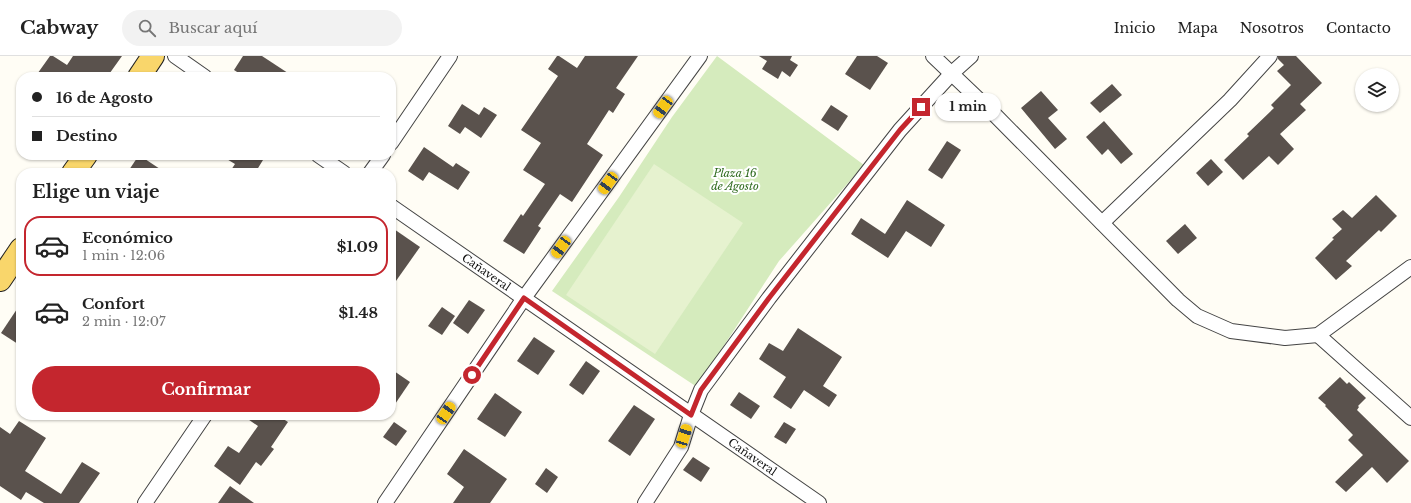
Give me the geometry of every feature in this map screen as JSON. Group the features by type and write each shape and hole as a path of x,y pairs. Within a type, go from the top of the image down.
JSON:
{"main road":[{"path":"142,72 153,56"},
{"path":"0,280 16,256"}],"street":[{"path":"175,56 198,72"},
{"path":"396,136 450,56"},
{"path":"385,503 524,298 700,56"},
{"path":"933,56 952,73 1178,300 1197,316 1231,331 1285,338 1318,335 1411,267"},
{"path":"646,503 681,447 701,390 769,298 900,130 952,73 971,56"},
{"path":"1102,223 1230,100 1270,56"},
{"path":"325,160 337,168"},
{"name":"Cañaveral","path":"396,209 819,503"},
{"path":"1318,335 1411,418"},
{"path":"145,503 202,420"}],"green space":[{"name":"Plaza 16 de Agosto","path":"717,56 864,165 779,261 697,387 552,291 619,197 672,117"},
{"path":"654,164 743,223 655,354 566,295"}],"building":[{"path":"50,56 53,56 67,65 73,56 122,56 111,72 39,72"},
{"path":"243,56 262,56 286,72 237,72 234,70"},
{"path":"557,56 577,68 585,56 638,56 616,88 625,94 613,113 609,110 587,144 603,155 572,202 560,194 538,226 541,228 524,254 503,241 521,214 523,216 545,184 523,170 541,143 521,130 558,76 548,69"},
{"path":"759,56 792,56 790,60 798,65 790,77 782,71 778,79 762,69 767,61"},
{"path":"857,56 877,56 888,63 870,90 845,74"},
{"path":"1278,56 1296,56 1322,83 1300,104 1306,110 1280,134 1294,149 1278,165 1269,156 1243,180 1224,160 1249,136 1247,134 1274,108 1271,105 1291,85 1277,71 1284,65 1278,59"},
{"path":"1112,84 1122,95 1100,113 1090,103"},
{"path":"1041,91 1058,110 1048,118 1067,139 1055,149 1021,108"},
{"path":"462,104 479,115 484,107 497,115 481,138 465,127 460,134 448,126"},
{"path":"831,105 848,116 838,131 821,120"},
{"path":"1104,121 1133,154 1121,164 1108,149 1102,155 1086,137"},
{"path":"947,141 961,150 942,179 928,170"},
{"path":"424,147 453,167 456,163 470,172 458,190 429,172 423,181 408,171"},
{"path":"1211,159 1223,172 1208,186 1196,173"},
{"path":"136,160 146,160 158,168 130,168"},
{"path":"228,160 263,160 258,168 232,168 235,164"},
{"path":"1376,195 1397,216 1381,232 1379,230 1346,261 1352,266 1336,280 1315,258 1342,229 1332,219 1343,210 1352,218"},
{"path":"907,200 945,225 931,247 906,231 888,258 851,234 861,218 885,234"},
{"path":"1185,224 1197,238 1178,254 1166,241"},
{"path":"396,230 420,247 396,281"},
{"path":"469,300 485,310 468,334 453,323"},
{"path":"442,307 455,316 442,335 428,326"},
{"path":"16,310 16,343 1,333"},
{"path":"798,328 842,357 823,386 837,395 829,407 804,390 791,409 773,397 786,377 759,359 769,343 783,351"},
{"path":"534,337 555,351 538,375 517,361"},
{"path":"586,361 600,371 583,395 569,385"},
{"path":"396,372 410,382 396,403"},
{"path":"1340,377 1347,384 1349,382 1366,398 1358,406 1359,407 1357,410 1409,461 1387,483 1372,467 1346,492 1335,482 1363,455 1348,440 1353,435 1318,398"},
{"path":"739,392 760,406 751,419 730,405"},
{"path":"495,393 522,412 505,437 477,419"},
{"path":"634,405 655,419 630,456 608,441"},
{"path":"249,420 285,420 288,422 271,447 274,449 261,466 256,462 240,485 214,466 228,446 239,453 258,426"},
{"path":"19,421 46,438 25,471 61,494 82,462 100,473 79,503 44,503 26,492 21,500 0,486 0,427 10,434"},
{"path":"394,422 407,431 396,446 383,437"},
{"path":"784,422 796,429 786,444 774,437"},
{"path":"464,449 507,479 490,503 453,503 464,487 447,474"},
{"path":"693,457 710,468 701,482 683,470"},
{"path":"546,468 558,477 547,493 535,484"},
{"path":"230,486 254,503 218,503"}],"route":[{"path":"472,375 524,298 691,415 701,390 769,298 900,130 921,107"}]}
